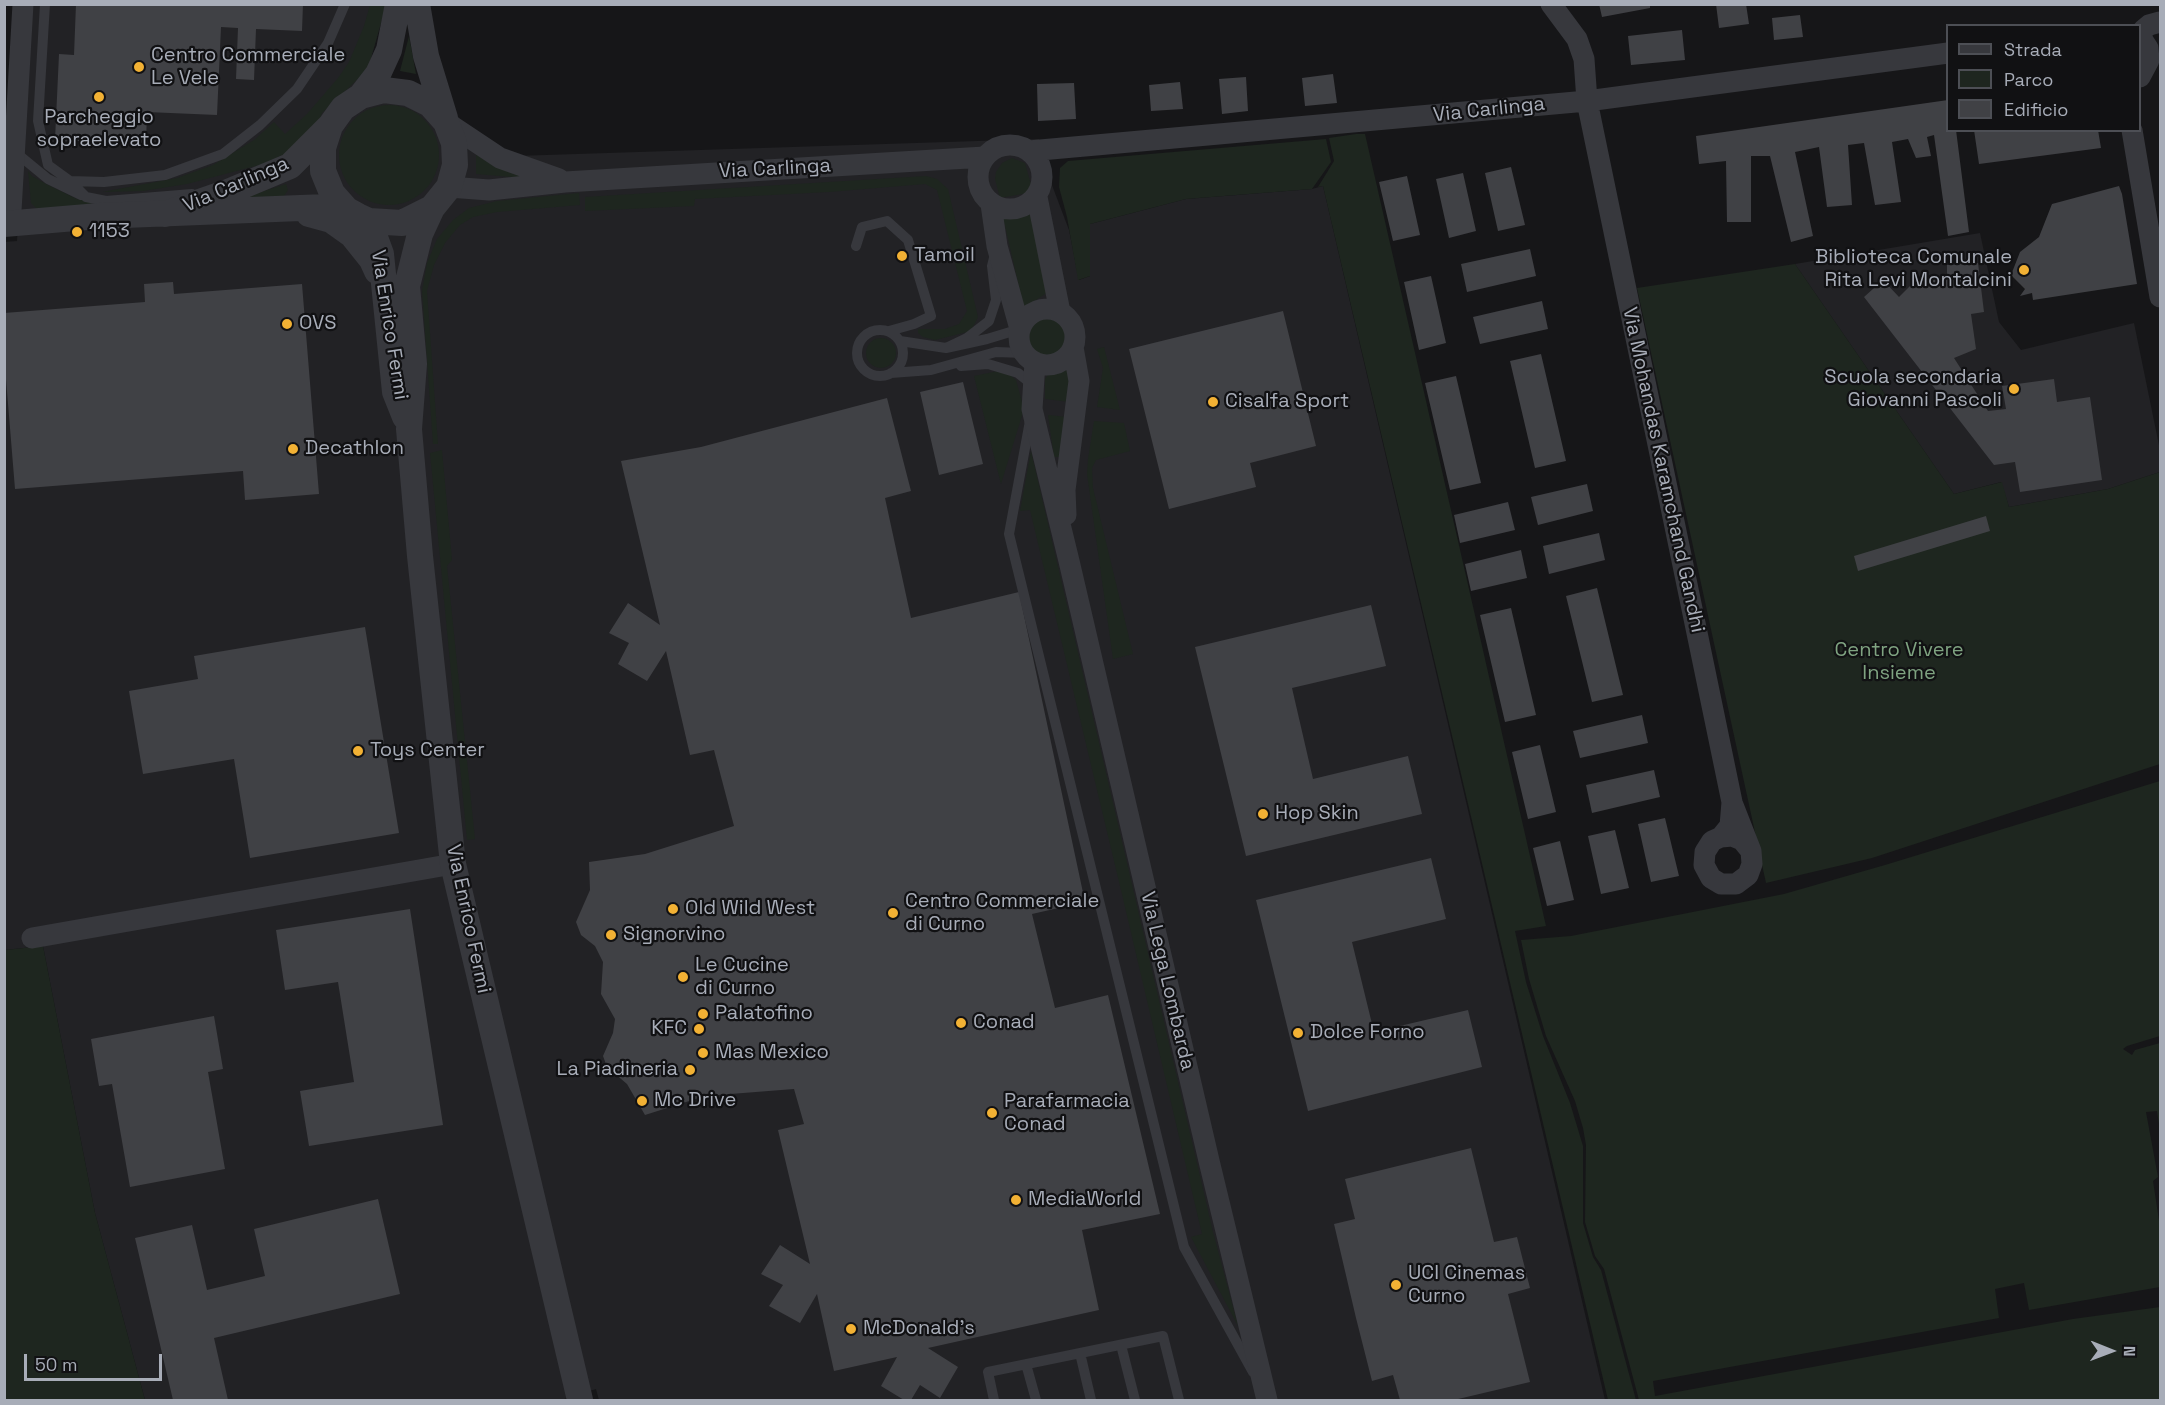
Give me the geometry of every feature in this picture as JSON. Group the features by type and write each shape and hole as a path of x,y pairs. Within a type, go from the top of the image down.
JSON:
{"street":[{"path":"5,224 11,211 23,4"},
{"path":"361,96 378,74 389,50 398,4"},
{"path":"417,4 426,56 446,122"},
{"name":"Via Mohandas Karamchand Gandhi","path":"1551,4 1578,39 1584,59 1587,101 1732,802 1730,826 1721,837 1712,842 1705,852 1704,865 1711,878 1721,884 1736,884 1748,875 1752,864 1751,851"},
{"path":"2141,35 2149,25 2160,22"},
{"path":"2141,38 2148,48 2149,60 2141,74"},
{"name":"Via Carlinga","path":"449,187 489,190 565,182 985,157 992,150 1001,146 1020,146 1029,151 1587,101 1946,52"},
{"name":"Via Carlinga","path":"165,214 228,192 290,166 330,126 343,108 361,96 384,90 408,93 430,104 446,122 500,158 565,182"},
{"name":"Via Carlinga","path":"5,224 326,207 402,223 432,208 449,187 455,165 454,143 446,122"},
{"name":"Via Carlinga","path":"330,126 323,148 323,171 332,193 358,215"},
{"path":"2132,132 2160,297"},
{"path":"985,157 978,177 979,187 984,197 1000,209 1020,208 1029,204 1037,196 1043,177 1041,167 1029,151"},
{"name":"Via Lega Lombarda","path":"1037,196 1060,312 1071,323 1075,339 1073,347 1079,381 1065,490 1070,561"},
{"name":"Via Lega Lombarda","path":"991,204 997,246 1020,329 1019,337 1029,358 1033,386 1032,409 1070,561 1210,1165 1267,1398"},
{"name":"Via Enrico Fermi","path":"432,208 420,234 406,286 414,364 409,429 420,556 453,864 580,1401"},
{"name":"Via Carlinga","path":"289,209 331,220 352,236 372,260 385,286"},
{"name":"Via Enrico Fermi","path":"358,215 381,254 395,392 409,429"},
{"path":"1020,329 1029,315 1036,310 1060,312"},
{"path":"1029,358 1044,364 1061,361 1073,347"},
{"path":"1732,802 1751,851"},
{"path":"1721,837 1732,836 1742,840 1751,851"},
{"path":"32,938 453,864"}],"lane":[{"path":"45,4 38,121 48,165 70,181 86,197"},
{"path":"70,181 104,182 165,175 223,154 260,125 297,89 328,43 345,4"},
{"path":"14,151 48,179 86,197 106,201 228,192"},
{"path":"856,246 862,227 887,221 908,240 931,316 914,324 889,331 874,330 861,338 857,350 859,363 867,372 878,376 988,364 1018,373 1033,386"},
{"path":"946,348 967,338 989,321 996,300 992,266 997,246"},
{"path":"889,331 900,341 946,348 1020,329"},
{"path":"890,374 900,365 903,353 900,341"},
{"path":"931,370 996,352 1029,358"},
{"path":"1032,409 1009,534 1184,1246 1267,1398"},
{"path":"994,1401 988,1372 1163,1336 1179,1401"},
{"path":"1121,1345 1135,1401"},
{"path":"1080,1353 1091,1401"},
{"path":"1026,1364 1036,1401"}],"shaded area":[{"path":"30,4 386,5 369,65 515,156 1039,139 1044,164 1069,230 1079,280 1090,276 1090,224 1186,199 1312,189 1323,186 1605,1400 599,1400 596,1389 561,1400 145,1400 95,1213 43,946 5,950 4,242 17,241"},
{"name":"Scuola secondaria Giovanni Pascoli","path":"1980,233 1999,322 2021,350 2134,323 2160,450 2160,472 2108,489 2009,507 2001,482 1954,494 1795,264"}],"green space":[{"path":"370,5 386,5 369,65 360,77 322,113 316,129 298,148 263,164 187,184 143,191 102,192 177,178 213,165 254,140 274,122 285,134 307,114 349,62"},
{"path":"409,36 416,74 400,71"},
{"path":"389,105 417,113 431,127 439,155 431,183 417,197 389,205 361,197 347,183 339,155 347,127 361,113"},
{"path":"1365,134 1546,926 1515,931 1526,982 1543,1036 1570,1103 1583,1146 1583,1223 1593,1257 1601,1270 1636,1400 1608,1400 1323,186 1318,187 1334,161 1329,138"},
{"path":"1326,139 1331,162 1312,189 1186,199 1090,224 1090,276 1078,280 1067,217 1059,187 1060,168 1068,161"},
{"path":"476,155 535,179 476,174"},
{"path":"1012,158 1025,163 1033,192 1000,198 995,179 996,172 1002,163"},
{"path":"28,171 46,184 77,199 91,201 91,209 39,211 31,203"},
{"path":"926,176 937,179 948,189 978,317 971,331 935,340 923,337 918,333 918,329 945,329 959,324 967,311 937,190 925,184 695,199 694,206 585,211 585,197"},
{"path":"286,184 288,190 284,196 236,200"},
{"path":"579,193 580,205 497,212 473,217 460,225 445,243 434,265 427,291 438,444 433,444 422,291 427,263 437,239 453,220 469,208 497,201"},
{"path":"1029,204 1051,290 1024,308 1001,209 1010,210"},
{"name":"Centro Vivere Insieme","path":"1795,264 1954,494 2002,482 2009,507 2108,489 2160,472 2160,764 1872,858 1766,883 1637,288"},
{"path":"1047,316 1062,322 1068,337 1062,352 1047,358 1032,352 1026,337 1032,322"},
{"path":"881,338 892,342 896,353 892,364 881,368 870,364 866,353 870,342"},
{"path":"1104,347 1120,410 1097,407 1103,368 1097,349"},
{"path":"1056,369 1064,369 1071,373 1070,402 1045,399 1045,379"},
{"path":"998,371 1009,374 1016,380 1024,409 1001,484 974,376"},
{"path":"1048,415 1067,417 1061,457 1054,457"},
{"path":"1094,421 1124,423 1130,451 1096,460 1092,468 1093,488 1133,654 1113,659 1087,474"},
{"path":"442,450 452,560 447,566 475,839 467,840 430,453"},
{"path":"1031,451 1213,1232 1238,1326 1191,1237 1202,1234 1030,510 1020,511"},
{"path":"2160,781 2160,1036 2123,1049 2132,1055 2135,1050 2160,1043 2160,1131 2157,1111 2146,1112 2158,1177 2153,1181 2160,1227 2160,1287 2029,1310 2024,1283 1995,1289 1999,1318 1653,1381 1655,1396 2073,1319 2160,1307 2160,1400 1639,1400 1604,1269 1595,1256 1585,1222 1586,1145 1583,1128 1575,1101 1546,1036 1529,979 1521,940 1571,936 1784,894"},
{"path":"43,946 95,1213 145,1400 5,1400 5,950"}],"building":[{"name":"Centro Commerciale Le Vele","path":"76,4 303,4 302,31 256,29 254,80 236,79 238,28 221,27 217,115 147,112 146,144 55,140 59,54 74,55"},
{"path":"1599,4 1650,4 1650,8 1602,17"},
{"path":"1716,4 1746,4 1749,24 1719,28"},
{"path":"1800,15 1803,37 1774,40 1772,18"},
{"path":"1682,30 1685,60 1631,65 1628,36"},
{"path":"1333,74 1337,103 1305,106 1302,78"},
{"path":"1246,77 1248,111 1222,114 1219,79"},
{"path":"1180,82 1183,109 1151,111 1149,85"},
{"path":"1074,83 1076,119 1038,121 1037,84"},
{"path":"1946,100 1946,132 1956,132 1969,232 1948,236 1934,135 1927,137 1931,156 1916,158 1908,139 1892,142 1901,202 1875,205 1864,143 1848,145 1852,205 1827,207 1819,147 1795,152 1813,236 1791,242 1770,156 1751,156 1751,222 1727,222 1726,161 1699,164 1696,136"},
{"path":"1974,132 2098,132 2101,148 1979,164"},
{"path":"1511,167 1525,225 1498,231 1485,173"},
{"path":"1463,173 1476,231 1449,238 1436,179"},
{"path":"1407,176 1420,235 1393,241 1379,182"},
{"path":"2119,186 2137,284 2033,300 2032,293 2020,296 2025,289 2011,275 2020,252 2039,237 2052,204"},
{"path":"1530,249 1536,276 1467,292 1461,264"},
{"path":"1978,263 1984,312 1971,314 1976,349 1954,358 1988,411 2006,409 2002,386 2054,379 2057,402 2090,397 2102,480 2020,492 2015,462 1994,465 1864,297 1883,280 1899,297 1918,278 1947,276 1947,265"},
{"path":"1431,276 1446,343 1419,350 1404,282"},
{"path":"173,282 174,294 302,284 319,494 245,500 243,471 15,489 4,355 4,313 145,302 144,284"},
{"path":"1542,301 1548,329 1480,344 1473,317"},
{"path":"1283,311 1316,446 1250,463 1256,487 1169,509 1129,349"},
{"path":"1541,354 1566,461 1535,468 1510,361"},
{"path":"1456,376 1481,483 1450,490 1425,383"},
{"path":"963,382 983,464 939,475 920,392"},
{"path":"887,398 911,491 885,498 911,618 1019,592 1085,902 1032,914 1055,1008 1108,995 1160,1214 1082,1230 1099,1310 928,1348 958,1367 940,1398 920,1385 911,1400 904,1400 881,1386 897,1357 834,1371 817,1294 800,1323 769,1306 783,1285 761,1274 780,1245 810,1264 778,1130 804,1124 794,1089 705,1096 645,1115 627,1084 607,1067 603,1056 613,1033 615,1019 601,994 603,962 595,946 581,935 576,922 590,890 589,862 645,854 734,826 714,750 690,755 666,651 647,681 618,664 629,643 609,633 628,603 660,625 621,461 701,447"},
{"path":"1587,484 1593,511 1538,525 1531,497"},
{"path":"1508,502 1515,530 1460,543 1454,515"},
{"path":"1986,516 1990,531 1858,571 1854,556"},
{"path":"1599,533 1605,560 1549,574 1543,546"},
{"path":"1521,550 1527,578 1471,591 1465,564"},
{"path":"1597,588 1623,695 1592,702 1566,596"},
{"path":"1371,605 1386,666 1292,688 1313,779 1408,756 1422,814 1246,856 1195,647"},
{"path":"1511,608 1536,715 1505,722 1480,615"},
{"path":"365,627 399,833 250,858 234,759 143,774 129,691 198,679 194,656"},
{"path":"1642,715 1648,743 1580,758 1573,731"},
{"path":"1540,745 1556,812 1528,819 1512,752"},
{"path":"1654,770 1660,797 1592,813 1586,785"},
{"path":"1665,818 1679,876 1651,882 1638,824"},
{"path":"1615,830 1629,888 1601,894 1588,836"},
{"path":"1560,841 1574,900 1547,906 1533,848"},
{"path":"1431,858 1446,919 1352,942 1374,1032 1468,1010 1482,1067 1308,1111 1256,900"},
{"path":"410,909 443,1125 309,1146 300,1091 354,1082 338,982 285,990 276,930"},
{"path":"214,1016 223,1069 208,1072 225,1169 130,1187 112,1084 99,1086 91,1039"},
{"path":"1471,1148 1494,1242 1517,1237 1530,1288 1508,1294 1530,1382 1454,1400 1400,1400 1393,1375 1372,1381 1356,1318 1334,1224 1355,1219 1345,1179"},
{"path":"378,1199 400,1294 214,1338 228,1400 173,1400 135,1238 192,1225 207,1290 265,1276 254,1229"}],"place":[{"name":"Centro Commerciale Le Vele","path":"139,67"},
{"name":"Parcheggio sopraelevato","path":"99,97"},
{"name":"1153","path":"77,232"},
{"name":"Tamoil","path":"902,256"},
{"name":"Biblioteca Comunale Rita Levi Montalcini","path":"2024,270"},
{"name":"OVS","path":"287,324"},
{"name":"Scuola secondaria Giovanni Pascoli","path":"2014,389"},
{"name":"Cisalfa Sport","path":"1213,402"},
{"name":"Decathlon","path":"293,449"},
{"name":"Toys Center","path":"358,751"},
{"name":"Hop Skin","path":"1263,814"},
{"name":"Old Wild West","path":"673,909"},
{"name":"Centro Commerciale di Curno","path":"893,913"},
{"name":"Signorvino","path":"611,935"},
{"name":"Le Cucine di Curno","path":"683,977"},
{"name":"Palatofino","path":"703,1014"},
{"name":"Conad","path":"961,1023"},
{"name":"KFC","path":"699,1029"},
{"name":"Dolce Forno","path":"1298,1033"},
{"name":"Mas Mexico","path":"703,1053"},
{"name":"La Piadineria","path":"690,1070"},
{"name":"Mc Drive","path":"642,1101"},
{"name":"Parafarmacia Conad","path":"992,1113"},
{"name":"MediaWorld","path":"1016,1200"},
{"name":"UCI Cinemas Curno","path":"1396,1285"},
{"name":"McDonald's","path":"851,1329"}]}
